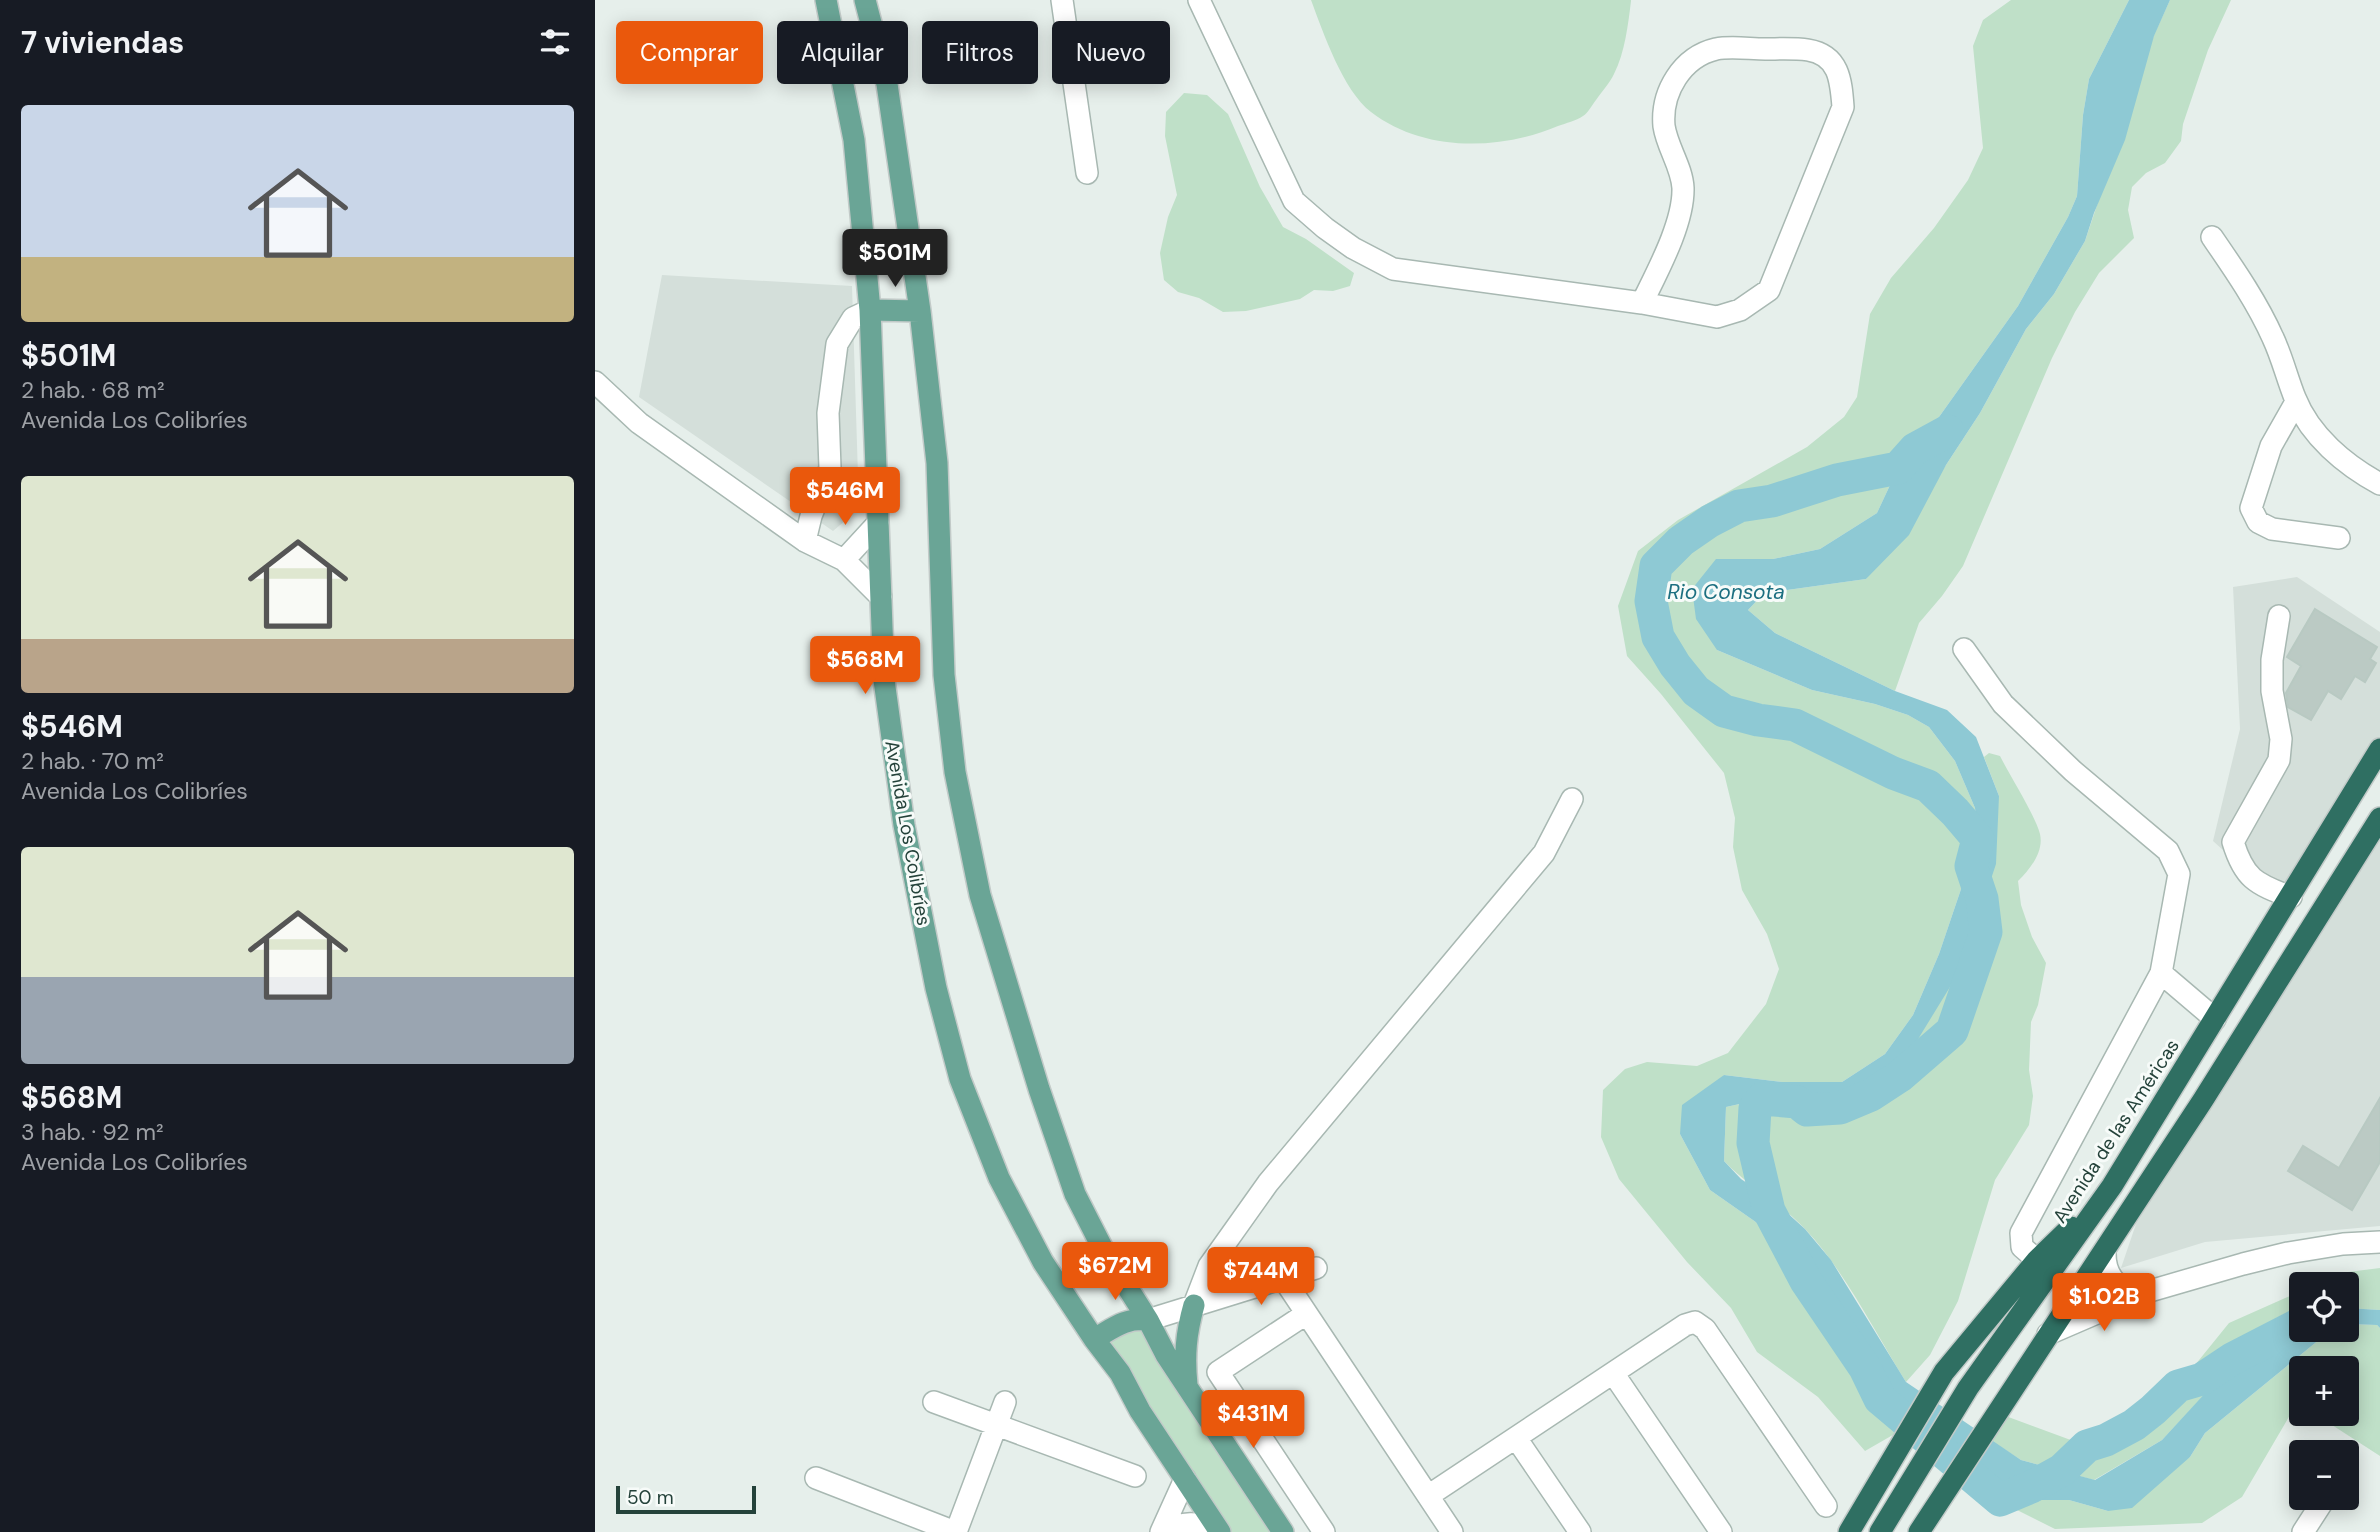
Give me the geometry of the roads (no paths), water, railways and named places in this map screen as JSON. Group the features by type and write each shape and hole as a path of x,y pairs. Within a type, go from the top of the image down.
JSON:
{"highway":[{"name":"Avenida de las Américas","path":"1880,1532 1968,1388 2112,1186 2380,749"},
{"path":"1919,1532 2203,1100 2380,818"},
{"path":"1850,1532 1944,1372 2037,1260 2112,1186"}],"main road":[{"name":"Avenida Los Colibríes","path":"826,0 854,140 870,310 884,680 904,825 936,988 960,1079 999,1178 1043,1262 1120,1373 1140,1411 1218,1532"},
{"path":"865,0 887,85 920,311 937,463 944,674 955,772 980,895 1039,1089 1075,1194 1103,1249 1148,1320 1188,1391 1283,1532"},
{"path":"870,310 920,311"},
{"path":"1188,1391 1186,1333 1193,1305"},
{"path":"1094,1339 1124,1321 1136,1318 1148,1320"}],"street":[{"path":"1062,0 1087,173"},
{"path":"1199,0 1294,201 1353,248 1393,269 1641,303 1717,317 1740,310 1769,290 1843,107 1842,85 1837,66 1825,56 1807,50 1717,48 1697,57 1675,76 1667,96 1664,126 1683,187 1675,230 1641,303"},
{"path":"2212,237 2244,284 2273,337 2296,402 2318,437 2356,472 2380,485"},
{"path":"805,541 811,516 830,468 828,413 837,344 853,318 870,310"},
{"path":"595,382 639,423 805,541 844,559 881,597"},
{"path":"2296,402 2271,446 2251,508 2259,522 2272,529 2339,538"},
{"path":"844,559 878,523"},
{"path":"2280,616 2272,671 2272,691 2281,739 2279,760 2233,842 2241,866 2264,887 2291,897"},
{"path":"1963,649 2003,704 2073,771 2168,851 2179,874 2161,973 2021,1233 2022,1247 2037,1260"},
{"path":"1193,1305 1209,1266 1268,1183 1543,853 1572,799"},
{"path":"2161,973 2215,1019"},
{"path":"2048,1334 2143,1293 2288,1253 2343,1244 2380,1242"},
{"path":"2105,1250 2104,1264 2109,1276 2118,1286 2130,1292 2143,1293"},
{"path":"1148,1320 1316,1268"},
{"path":"1283,1278 1452,1532"},
{"path":"1306,1314 1218,1372 1324,1532"},
{"path":"1428,1496 1685,1325 1695,1322 1705,1329 1826,1506"},
{"path":"1613,1373 1721,1532"},
{"path":"934,1402 1135,1476"},
{"path":"816,1478 956,1532 1005,1402"},
{"path":"1516,1438 1580,1532"},
{"path":"1163,1532 1185,1479"},
{"path":"2303,1532 2318,1510"},
{"path":"1163,1532 1174,1526 1192,1523 1218,1532"}],"water":[{"name":"Rio Consota","path":"2129,0 2170,0 2154,36 2125,140 2085,241 2054,294 2026,329 1980,413 1946,465 1909,535 1866,579 1787,590 1767,590 1748,610 1775,633 1895,691 1947,710 1976,737 1999,796 1996,864 1961,969 1904,1062 1871,1095 1840,1108 1807,1110 1762,1099 1726,1107 1724,1161 1741,1179 1774,1201 1805,1229 1831,1260 1906,1382 2021,1460 2095,1480 2162,1440 2209,1389 2289,1331 2289,1342 2316,1342 2299,1356 2289,1356 2289,1364 2205,1433 2190,1457 2132,1508 2108,1511 2069,1500 2032,1500 1996,1482 1908,1419 1869,1351 1807,1264 1787,1244 1710,1190 1680,1134 1682,1105 1724,1075 1782,1082 1842,1082 1885,1054 1913,1015 1939,954 1978,839 1975,808 1955,761 1929,727 1908,715 1875,704 1812,690 1717,650 1696,619 1692,589 1716,559 1773,559 1820,549 1877,513 1898,468 1939,417 2018,306 2068,217 2077,196 2083,115 2089,79"},
{"path":"2359,1309 2380,1310 2380,1328 2377,1325 2359,1324"}],"waterway":[{"path":"1948,431 1915,449 1898,468 1837,480 1772,501 1739,506 1710,521 1681,541 1656,566 1651,601 1658,637 1675,665 1696,691 1724,711 1758,720 1795,725 1893,773 1928,786 1978,839 1971,866 1982,899 1986,932 1952,1031 1900,1076 1871,1095 1840,1108 1807,1110 1797,1102 1762,1099 1755,1108 1753,1143 1769,1211 1806,1281 1865,1368 1880,1399 2000,1500 2062,1470 2087,1446 2106,1440 2134,1425 2178,1386 2202,1379 2232,1359 2289,1330"}]}
